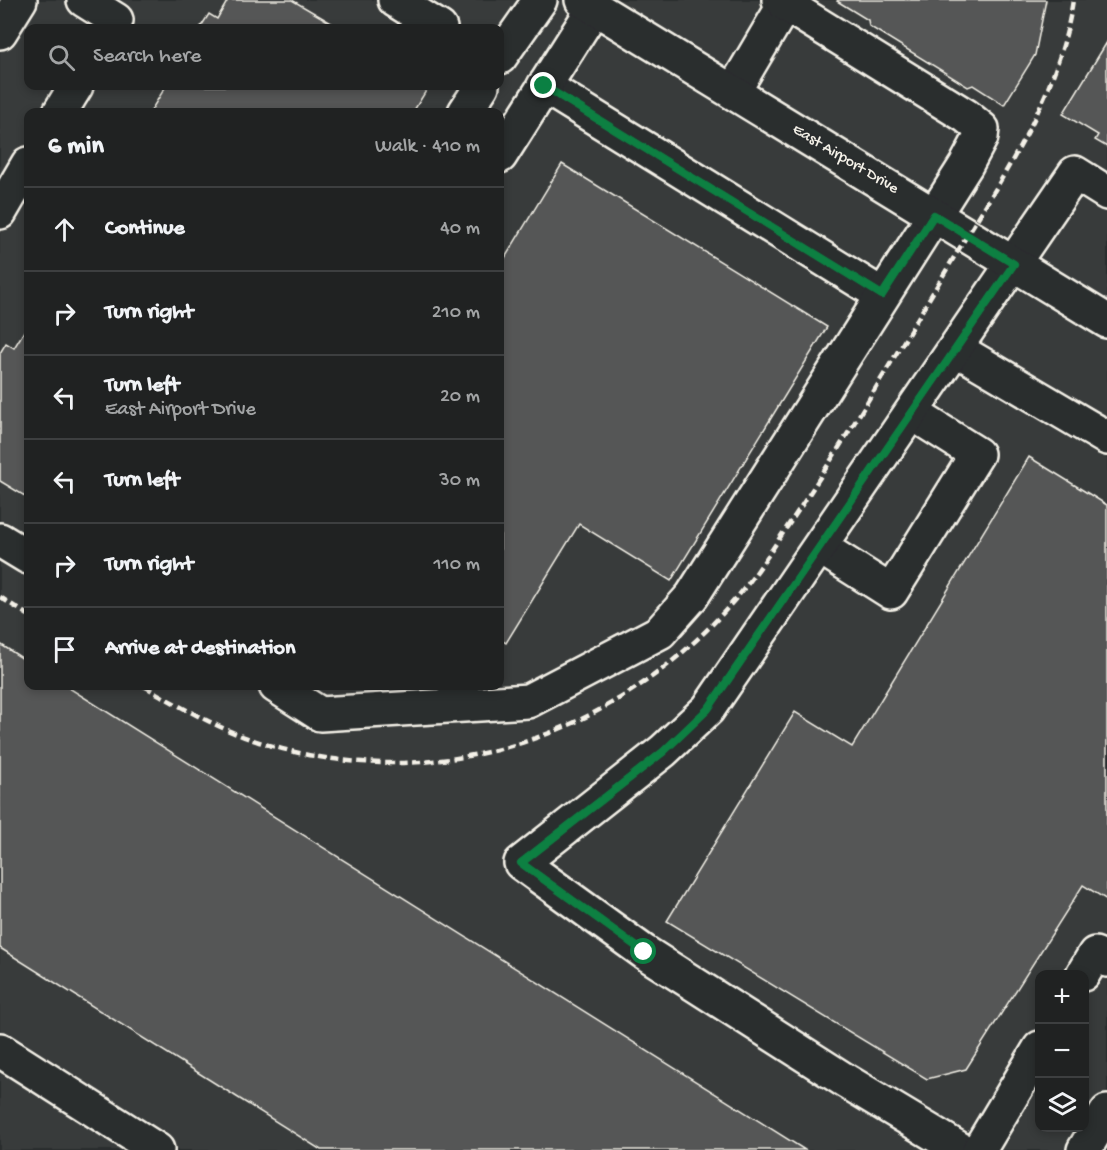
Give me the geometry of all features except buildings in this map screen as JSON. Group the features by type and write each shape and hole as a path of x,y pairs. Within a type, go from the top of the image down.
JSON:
{"main road":[{"path":"0,32 20,0"},
{"path":"84,0 118,16"},
{"path":"395,0 434,24"},
{"path":"504,51 540,0"},
{"path":"282,690 320,714 528,701 660,632 692,596 934,215 976,146 982,129 966,116 784,1 733,92"},
{"path":"504,150 544,86 588,4"},
{"name":"East Airport Drive","path":"588,4 1107,321"},
{"path":"544,86 882,295"},
{"path":"62,108 74,90"},
{"path":"468,108 479,90"},
{"path":"0,212 24,171"},
{"path":"961,1150 846,1081 644,952 521,863 663,752 708,709 956,350 1075,173 1107,193"},
{"path":"956,350 1107,438"},
{"path":"820,547 891,592 977,454 912,413"},
{"path":"0,540 24,555"},
{"path":"1086,970 1095,954 1107,960"},
{"path":"0,1050 157,1150"},
{"path":"979,1150 1035,1056"},
{"path":"1084,1150 1107,1112"}],"shaded area":[{"path":"0,0 1107,0 1107,1150 0,1150"}],"railway":[{"path":"151,690 214,724 259,742 324,758 389,763 453,759 516,745 576,722 632,690 684,651 738,596 765,560 833,457 1024,139 1049,86 1059,58 1073,0"},
{"path":"0,597 24,612"}],"route":[{"path":"544,86 882,295 934,215 1014,264 708,709 663,752 521,863 644,952"}]}
